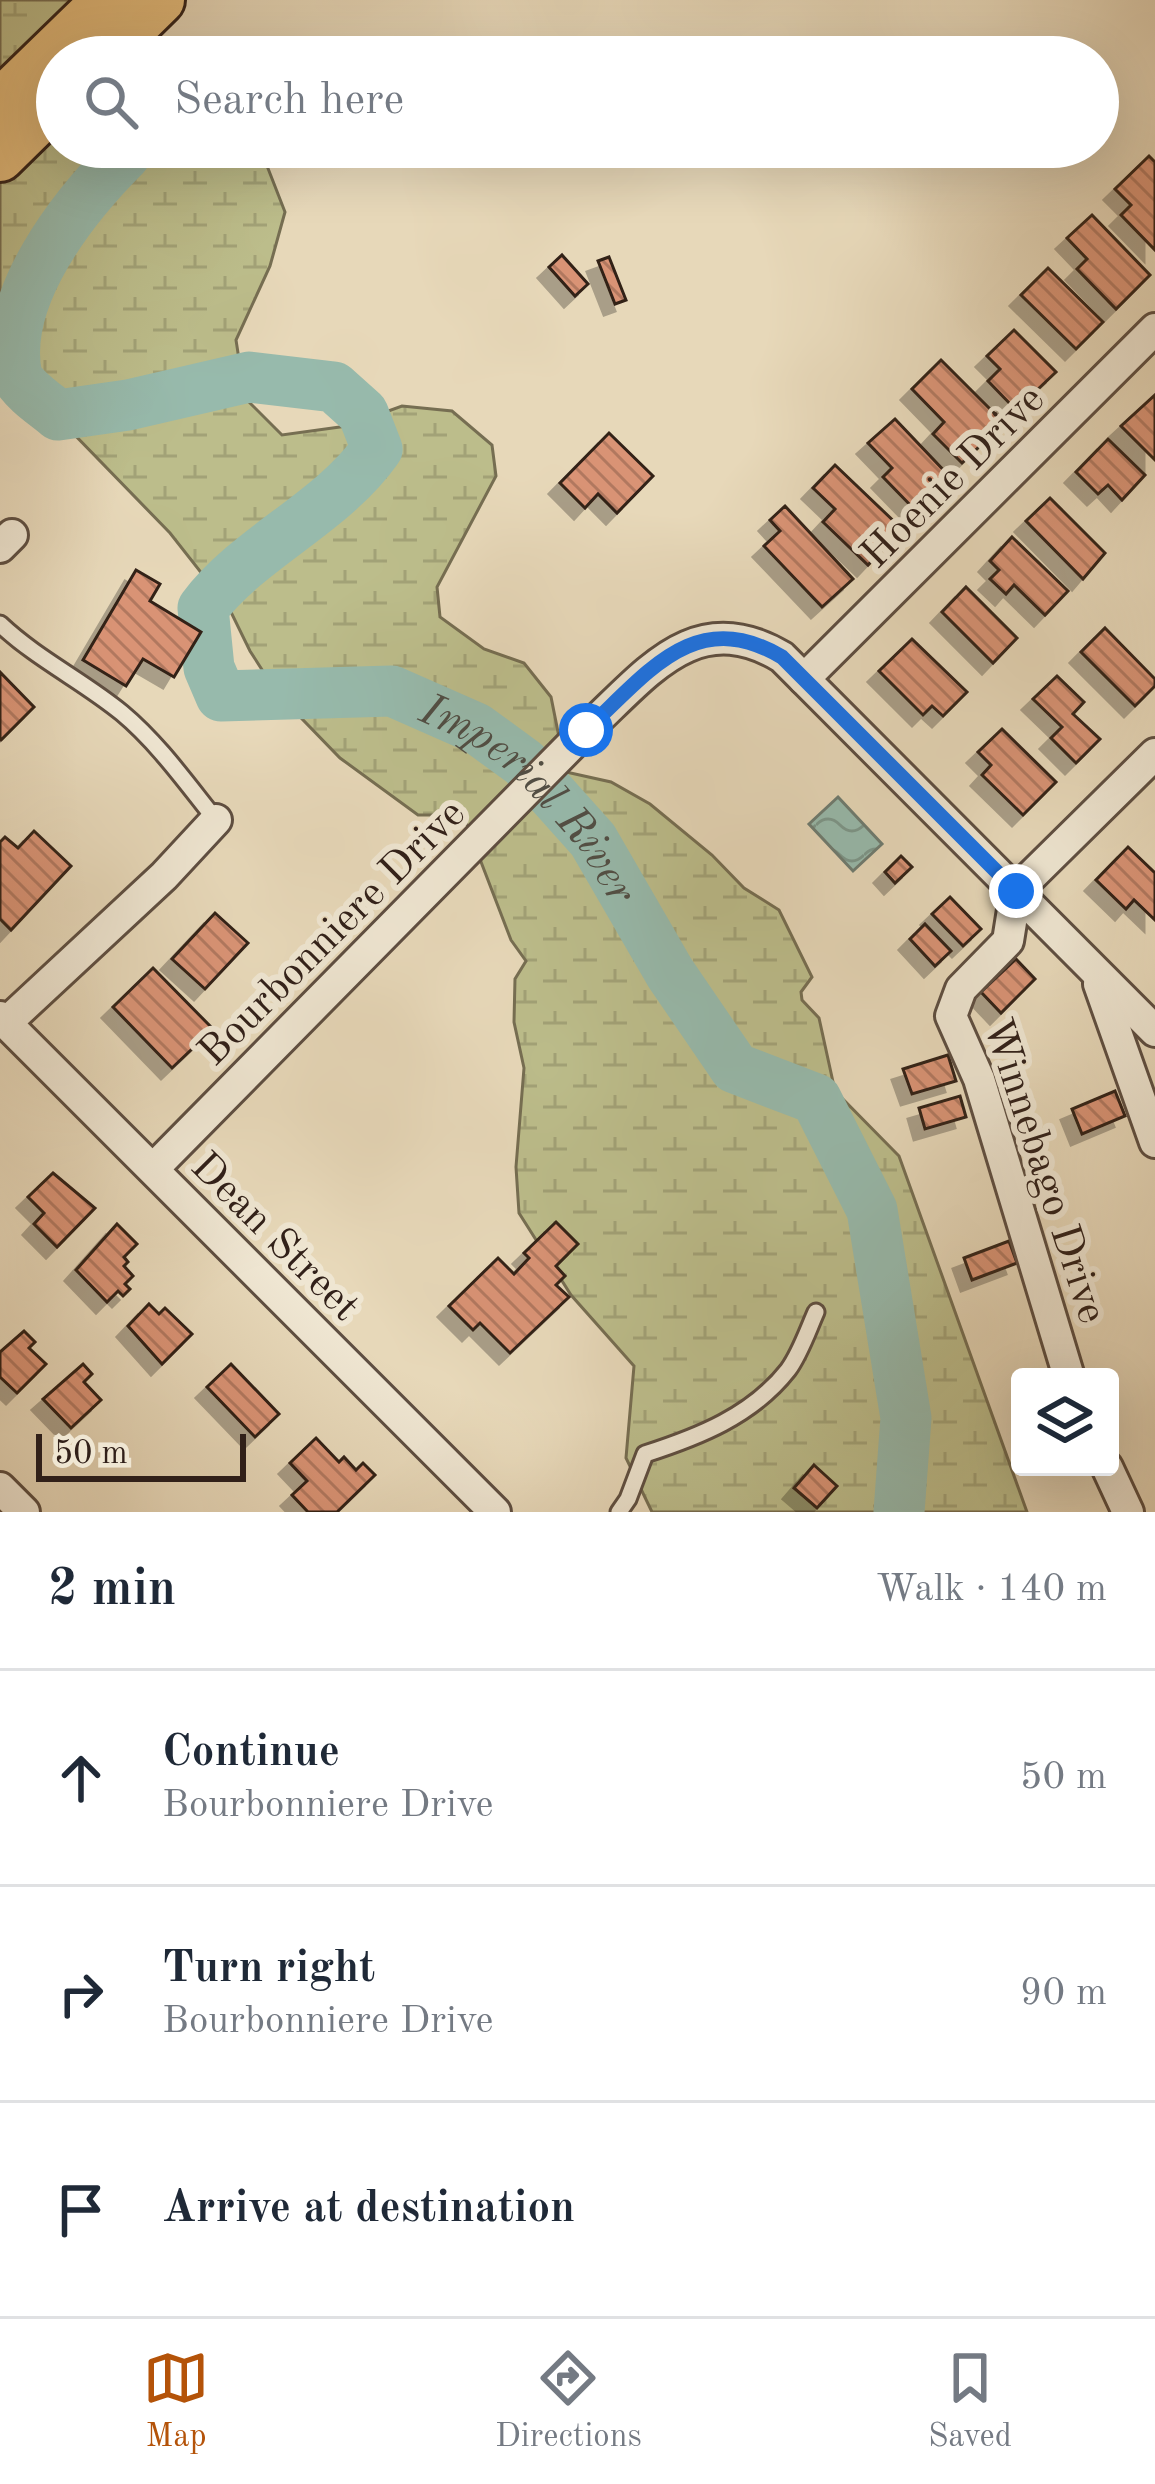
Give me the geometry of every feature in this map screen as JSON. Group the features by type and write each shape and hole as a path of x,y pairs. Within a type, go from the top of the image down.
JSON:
{"main road":[{"path":"70,36 107,0"},
{"path":"123,36 160,0"},
{"path":"0,104 36,69"},
{"path":"0,157 36,122"}],"street":[{"name":"Hoenie Drive","path":"804,679 1155,328"},
{"name":"Bourbonniere Drive","path":"153,1169 586,730 656,665 686,644 722,635 754,640 782,657 1155,1031"},
{"path":"1016,891 1155,754"},
{"path":"3,1020 164,876 217,820"},
{"name":"Winnebago Drive","path":"1016,891 1008,941 962,988 951,1016 979,1079 1066,1368"},
{"path":"1092,968 1155,1142"},
{"name":"Dean Street","path":"3,1020 495,1512"},
{"path":"1111,1476 1128,1512"},
{"path":"0,1488 24,1512"}],"lane":[{"path":"0,624 122,714 217,820"},
{"path":"619,1512 645,1454 729,1421 758,1400 790,1369 817,1312"}],"green space":[{"path":"0,0 80,0 46,36 36,36 36,46 0,84"},
{"path":"36,143 36,168 268,168 285,212 270,266 236,340 245,398 282,435 347,426 402,406 452,411 492,445 496,476 437,587 440,617 484,649 524,663 551,697 566,772 611,782 650,804 744,888 779,910 812,977 801,992 802,1000 819,1018 835,1091 899,1156 1027,1512 652,1512 626,1458 634,1366 571,1295 519,1213 516,1167 524,1068 514,1022 515,979 526,961 511,940 463,815 418,815 340,758 277,693 229,608 170,533 0,358 0,178"}],"water":[{"path":"838,797 882,844 853,871 809,824"}],"building":[{"path":"1149,156 1155,162 1155,250 1121,215 1131,205 1115,189"},
{"path":"1092,215 1150,275 1116,309 1077,269 1087,259 1067,238"},
{"path":"562,255 588,284 575,296 549,267"},
{"path":"609,257 626,300 615,304 598,261"},
{"path":"1048,268 1103,322 1076,349 1021,295"},
{"path":"1014,330 1056,372 1016,410 988,381 1000,369 987,356"},
{"path":"941,360 1004,423 962,463 933,434 944,422 912,389"},
{"path":"1155,395 1155,460 1121,426"},
{"path":"895,419 951,478 916,511 883,477 892,468 868,443"},
{"path":"609,433 653,476 617,513 598,494 585,508 560,483"},
{"path":"1108,439 1145,475 1122,500 1108,485 1098,494 1076,472"},
{"path":"835,465 902,529 868,565 823,522 835,509 813,488"},
{"path":"1050,498 1105,553 1083,579 1026,521"},
{"path":"785,506 853,579 822,607 764,546 780,531 770,520"},
{"path":"1012,537 1068,591 1045,615 1014,585 1006,594 990,579 999,570 990,561"},
{"path":"136,570 160,584 150,601 201,632 174,677 143,659 126,686 83,660"},
{"path":"966,587 1017,638 993,663 942,612"},
{"path":"1105,628 1155,679 1155,686 1135,706 1081,652"},
{"path":"912,639 967,692 943,716 932,706 923,715 879,671"},
{"path":"0,672 34,707 1,740 0,740"},
{"path":"1057,676 1084,702 1073,714 1100,739 1076,763 1051,738 1062,727 1033,699"},
{"path":"1002,729 1056,782 1023,815 982,775 991,765 978,752"},
{"path":"34,831 71,866 11,930 0,919 0,842 5,837 18,848"},
{"path":"1128,847 1155,873 1155,920 1134,900 1126,909 1096,880"},
{"path":"901,856 912,867 895,883 885,872"},
{"path":"950,897 981,929 963,946 932,914"},
{"path":"215,913 248,943 205,989 172,959"},
{"path":"925,924 951,951 935,966 910,939"},
{"path":"1016,959 1035,979 1001,1013 981,992"},
{"path":"153,968 213,1029 172,1068 113,1007"},
{"path":"948,1055 956,1081 912,1094 903,1069"},
{"path":"1115,1091 1125,1116 1082,1134 1072,1109"},
{"path":"960,1096 966,1117 925,1129 919,1108"},
{"path":"53,1173 95,1208 57,1247 34,1224 44,1213 28,1197"},
{"path":"556,1222 578,1244 556,1266 565,1276 556,1285 569,1297 510,1353 480,1323 473,1330 449,1306 498,1258 514,1274 529,1258 524,1253"},
{"path":"117,1224 137,1244 124,1257 128,1262 124,1266 133,1276 123,1296 118,1291 107,1302 76,1270"},
{"path":"1009,1241 1017,1263 972,1280 964,1258"},
{"path":"149,1304 159,1314 165,1308 192,1334 162,1364 128,1326"},
{"path":"24,1331 35,1342 29,1348 46,1364 17,1393 0,1377 0,1352"},
{"path":"83,1364 92,1374 84,1382 101,1400 71,1428 43,1399"},
{"path":"231,1364 279,1414 255,1437 207,1387"},
{"path":"316,1438 339,1462 344,1457 356,1470 363,1463 375,1475 337,1512 308,1512 292,1495 307,1481 290,1463"},
{"path":"814,1465 837,1486 817,1508 794,1488"}],"waterway":[{"name":"Imperial River","path":"113,168 64,226 31,285 15,347 17,377 58,415 128,405 249,377 334,387 363,413 377,449 337,493 243,567 203,608 209,668 221,696 392,691 476,728 524,763 593,840 670,973 735,1068 816,1099 872,1210 906,1418 899,1512"}],"route":[{"path":"586,730 656,665 686,644 722,635 754,640 782,657 1016,891"}]}
